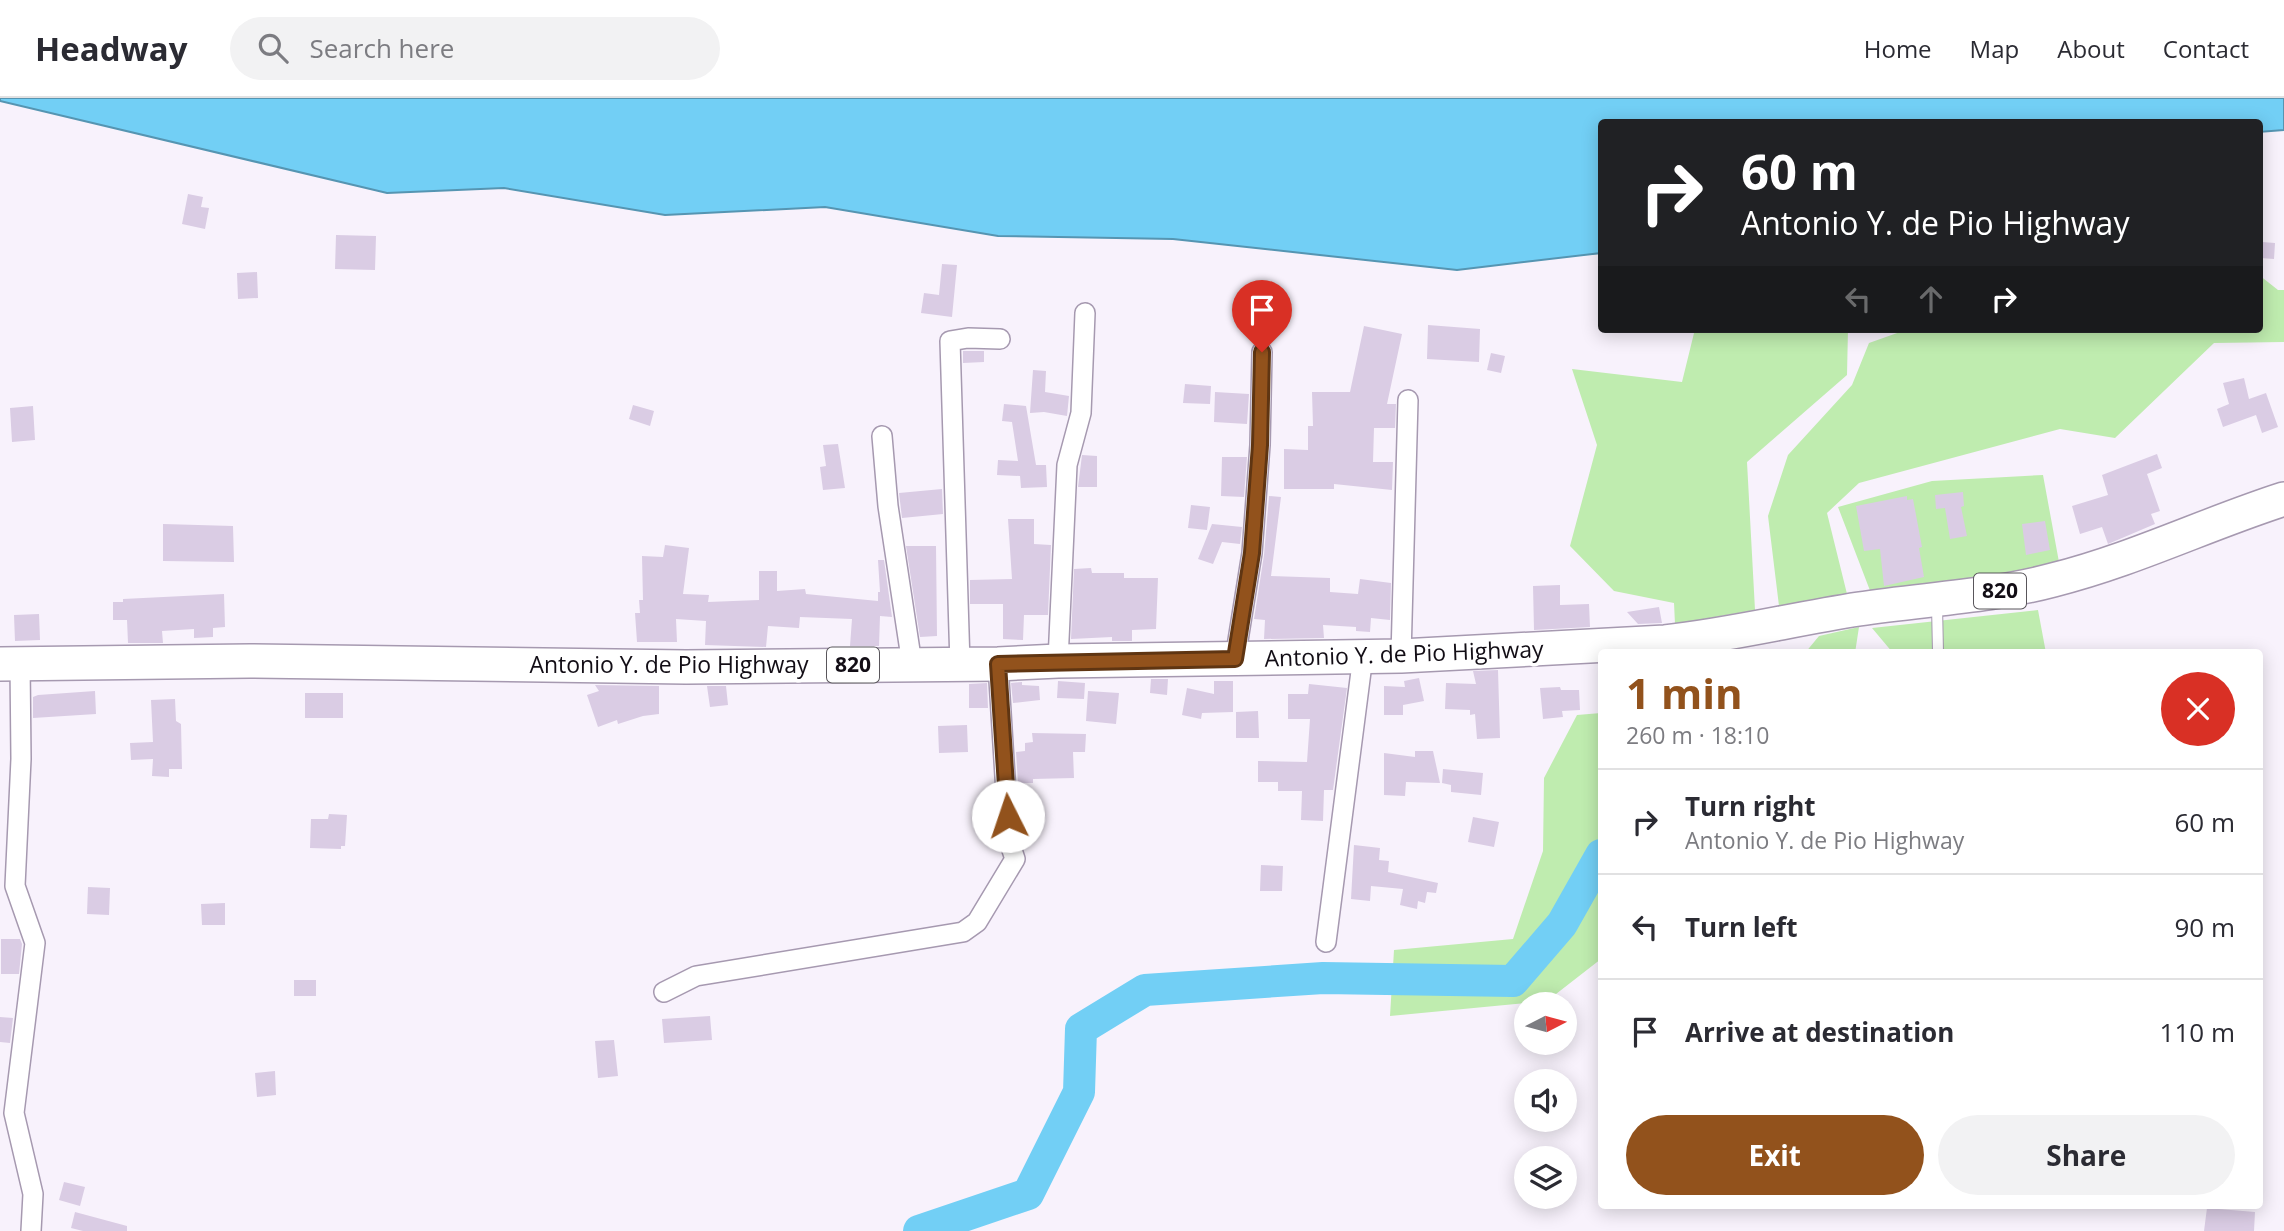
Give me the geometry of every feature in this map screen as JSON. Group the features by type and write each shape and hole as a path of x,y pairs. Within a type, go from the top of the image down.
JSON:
{"highway":[{"name":"Antonio Y. de Pio Highway","path":"10,663 250,660 686,667 998,664 1401,656 1665,642 1705,638 1860,609 1937,601 2052,581 2117,562 2284,499"}],"street":[{"path":"1058,661 1067,465 1082,413 1085,313"},
{"path":"960,664 950,341 1000,339"},
{"path":"1235,659 1252,553 1260,445 1262,352"},
{"path":"1401,656 1408,400"},
{"path":"881,436 888,506 912,664"},
{"path":"1325,942 1363,656"},
{"path":"10,663 21,759 8,887 35,943 14,1113 33,1194 31,1231"},
{"path":"664,992 696,975 963,932 977,922 1015,859 1009,841 998,664"}],"lane":[{"path":"1937,601 1938,649"}],"green space":[{"path":"2263,278 2278,290 2284,290 2284,342 2214,343 2115,438 2060,429 1859,483 1827,513 1848,598 1779,606 1768,516 1788,455 1852,385 1869,343 1897,333 2263,333"},
{"path":"1694,333 1848,333 1847,375 1747,462 1755,610 1675,624 1674,603 1614,591 1570,546 1597,445 1572,369 1682,382"},
{"path":"2043,475 2059,562 1970,586 1874,601 1838,507 1932,481"},
{"path":"2038,610 2045,649 1890,649 1872,628"},
{"path":"1859,627 1856,649 1808,649 1819,636"},
{"path":"1598,713 1598,961 1559,992 1514,992 1514,1004 1390,1016 1394,950 1513,939 1543,851 1544,778 1577,715"}],"water":[{"path":"0,98 2284,98 2284,130 2263,132 2263,119 1598,119 1598,253 1457,270 1173,239 998,236 825,207 665,215 504,188 387,193 0,101"}],"building":[{"path":"188,194 203,197 201,207 209,208 205,229 182,224"},
{"path":"336,235 376,236 375,270 335,269"},
{"path":"2263,242 2275,243 2274,259 2263,258"},
{"path":"942,264 957,265 952,317 921,313 924,293 939,295"},
{"path":"257,272 258,298 238,299 237,273"},
{"path":"1428,325 1480,329 1479,362 1427,359"},
{"path":"1364,326 1402,334 1387,404 1396,404 1395,428 1374,428 1373,462 1393,462 1392,490 1334,484 1334,489 1284,489 1284,449 1308,450 1308,426 1313,426 1312,392 1350,392"},
{"path":"963,351 984,351 984,362 963,363"},
{"path":"1491,353 1505,356 1501,373 1487,370"},
{"path":"1033,370 1046,371 1045,392 1069,396 1067,416 1044,412 1030,413"},
{"path":"2244,378 2249,399 2266,393 2278,427 2262,433 2256,415 2223,427 2217,409 2229,404 2223,383"},
{"path":"1185,384 1211,386 1210,404 1183,403"},
{"path":"1215,392 1249,394 1247,424 1214,422"},
{"path":"1004,404 1026,406 1036,465 1046,465 1047,487 1021,488 1020,476 997,475 998,460 1018,461 1012,422 1002,421"},
{"path":"633,405 654,411 650,426 629,419"},
{"path":"33,406 35,440 12,442 10,408"},
{"path":"838,444 845,488 823,490 820,467 826,466 823,445"},
{"path":"2157,454 2162,468 2147,474 2160,511 2151,514 2155,524 2108,544 2102,527 2080,534 2072,506 2108,495 2102,475"},
{"path":"1082,455 1097,456 1097,487 1078,487"},
{"path":"1222,457 1247,457 1244,497 1221,496"},
{"path":"942,489 943,514 902,518 899,493"},
{"path":"1963,492 1964,506 1961,507 1967,536 1950,539 1945,508 1936,509 1935,495"},
{"path":"1269,496 1281,497 1271,576 1330,578 1330,592 1358,594 1360,579 1391,583 1390,620 1371,618 1370,632 1356,631 1356,627 1323,625 1324,638 1264,639 1265,620 1254,619 1264,555"},
{"path":"1907,496 1907,500 1913,499 1922,547 1919,548 1924,577 1884,586 1880,549 1864,551 1856,506"},
{"path":"1191,505 1210,507 1207,530 1188,528"},
{"path":"1008,519 1034,519 1034,544 1051,545 1048,615 1024,615 1023,640 1003,639 1003,604 970,604 970,580 1012,579"},
{"path":"2045,521 2050,550 2026,555 2022,524"},
{"path":"163,524 233,526 234,562 163,561"},
{"path":"1212,524 1242,527 1240,544 1222,542 1213,564 1198,559"},
{"path":"665,545 689,548 683,594 709,595 708,602 759,600 759,571 777,571 777,591 805,589 806,594 878,601 878,560 884,560 892,617 880,616 879,646 850,646 852,619 800,617 799,628 768,626 766,647 705,645 706,621 676,619 677,642 637,642 635,613 640,613 639,600 643,600 642,556 663,557"},
{"path":"906,546 936,546 937,636 920,637"},
{"path":"1091,568 1092,573 1124,573 1124,578 1158,578 1156,629 1132,630 1132,641 1112,641 1112,637 1071,639 1074,569"},
{"path":"1560,585 1560,605 1589,604 1590,627 1534,630 1533,586"},
{"path":"224,594 225,627 213,628 213,637 194,638 194,629 162,631 163,643 128,643 127,620 113,620 113,602 123,602 123,599"},
{"path":"1659,607 1662,623 1638,624 1627,612"},
{"path":"39,614 40,640 15,641 14,615"},
{"path":"1498,670 1500,738 1477,739 1475,714 1470,715 1470,710 1445,709 1446,683 1476,684 1473,671"},
{"path":"1419,678 1424,701 1403,705 1403,715 1384,715 1384,686 1405,687 1404,681"},
{"path":"1151,679 1168,679 1167,695 1150,693"},
{"path":"1058,681 1085,683 1084,699 1057,698"},
{"path":"1214,681 1233,681 1233,712 1202,713 1201,719 1182,715 1187,688 1214,694"},
{"path":"1022,682 1022,685 1039,686 1040,700 1013,703 1011,683"},
{"path":"987,683 988,708 969,708 969,684"},
{"path":"1309,684 1347,688 1333,790 1324,790 1323,821 1301,820 1302,791 1278,791 1278,782 1258,782 1258,761 1307,762 1310,719 1288,719 1288,694 1308,694"},
{"path":"595,685 659,686 659,714 618,724 617,720 598,727 587,695 599,691"},
{"path":"707,686 726,686 728,705 710,707"},
{"path":"1560,687 1561,690 1579,690 1580,710 1562,711 1563,717 1543,719 1540,688"},
{"path":"95,691 96,714 33,718 33,697"},
{"path":"1088,691 1119,693 1116,724 1086,721"},
{"path":"305,693 343,693 343,718 305,718"},
{"path":"175,699 176,721 181,724 182,769 169,769 169,777 152,776 153,759 131,760 130,743 153,742 151,700"},
{"path":"1258,711 1259,738 1236,738 1236,712"},
{"path":"967,725 968,752 939,753 938,726"},
{"path":"1032,733 1086,734 1085,752 1073,752 1074,778 1033,779 1033,783 1018,783 1016,752 1025,751 1025,743 1033,742"},
{"path":"1415,751 1433,751 1440,783 1406,782 1405,796 1384,795 1384,753 1415,757"},
{"path":"1443,769 1483,773 1481,795 1451,792 1451,785 1442,783"},
{"path":"329,814 347,815 345,846 341,846 341,849 310,848 311,819 328,819"},
{"path":"1473,817 1499,822 1494,847 1468,842"},
{"path":"1354,845 1380,848 1379,860 1389,861 1388,872 1438,883 1436,893 1427,892 1425,903 1418,901 1417,909 1400,905 1403,889 1371,886 1370,901 1351,899"},
{"path":"1261,865 1283,866 1282,891 1260,891"},
{"path":"88,887 110,888 109,915 87,914"},
{"path":"225,903 225,925 202,925 201,904"},
{"path":"1,939 20,939 22,944 19,974 1,974"},
{"path":"294,980 316,980 316,996 294,996"},
{"path":"710,1016 712,1040 664,1043 662,1019"},
{"path":"0,1017 13,1018 10,1043 0,1042"},
{"path":"614,1040 618,1076 598,1078 595,1041"},
{"path":"275,1071 276,1095 257,1097 255,1073"},
{"path":"64,1182 85,1187 80,1206 59,1200"},
{"path":"2207,1209 2255,1212 2254,1231 2204,1231"},
{"path":"75,1212 127,1226 127,1231 83,1231 71,1228"}],"waterway":[{"path":"919,1231 1028,1194 1079,1092 1081,1029 1145,990 1323,978 1513,981 1562,924 1598,860"}],"route":[{"path":"1008,816 998,664 1235,659 1252,553 1260,445 1262,352"}]}
